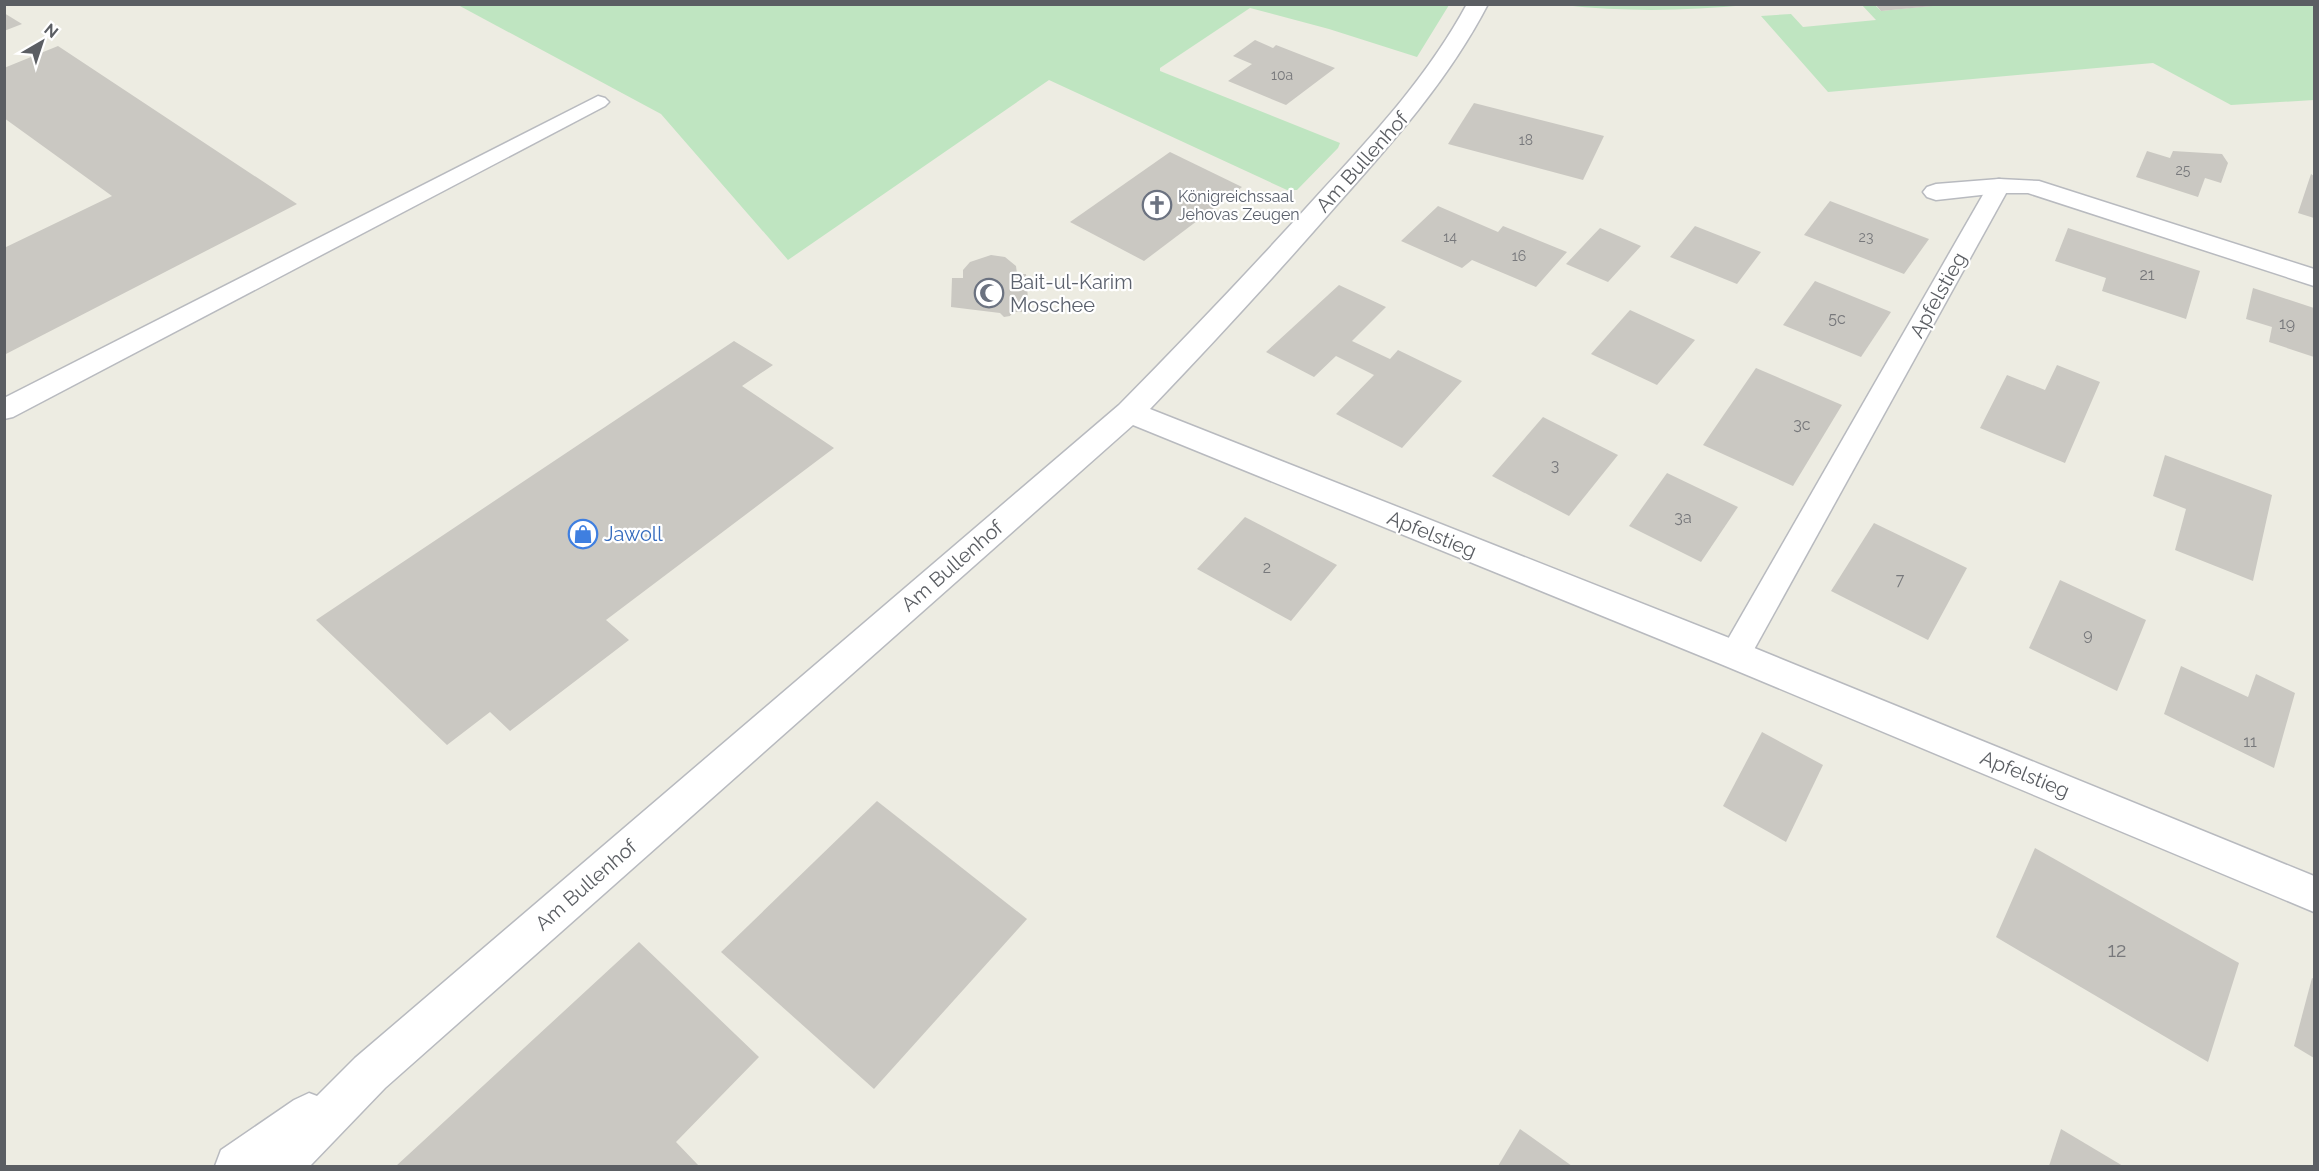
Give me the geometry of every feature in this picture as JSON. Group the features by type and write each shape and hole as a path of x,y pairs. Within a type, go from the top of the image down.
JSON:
{"street":[{"name":"Am Bullenhof","path":"280,1167 370,1074 1129,412 1197,343 1409,110 1451,55 1478,4"},
{"path":"1936,192 1999,186 2030,186 2314,278"},
{"name":"Apfelstieg","path":"1129,412 1735,655 2314,894"},
{"name":"Am Bullenhof","path":"237,1167 370,1074"}],"lane":[{"path":"4,410 598,102"},
{"name":"Apfelstieg","path":"1735,655 1999,186"}],"green space":[{"path":"1861,4 1875,5 1881,11 1949,4 2314,5 2314,100 2231,105 2153,63 1828,92 1761,16 1791,14 1803,27 1876,20"},
{"path":"458,5 1449,5 1417,57 1329,29 1250,8 1160,68 1160,71 1340,143 1338,148 1297,190 1287,190 1049,80 788,260 661,114"},
{"path":"1563,5 1747,5 1655,10"}],"building":[{"path":"1875,4 1933,4 1933,6 1881,11"},
{"path":"4,13 22,24 4,31"},
{"path":"1255,40 1273,48 1276,45 1335,68 1286,105 1228,81 1252,64 1233,56"},
{"path":"58,46 297,204 4,355 4,248 112,196 4,118 4,68"},
{"path":"1474,103 1604,136 1583,180 1448,144"},
{"path":"2147,151 2170,158 2173,151 2222,154 2228,163 2221,183 2205,178 2198,197 2136,177"},
{"name":"Königreichssaal Jehovas Zeugen","path":"1170,152 1242,187 1144,261 1070,222"},
{"path":"2311,174 2314,176 2314,218 2298,213"},
{"path":"1830,201 1929,239 1904,274 1804,235"},
{"path":"1438,206 1498,232 1503,226 1567,252 1536,287 1472,260 1462,268 1401,241"},
{"path":"1695,226 1761,252 1737,284 1670,257"},
{"path":"1600,228 1641,246 1608,282 1566,264"},
{"path":"2068,228 2200,271 2186,319 2102,291 2106,278 2055,261"},
{"name":"Bait-ul-Karim Moschee","path":"991,255 1005,257 1016,266 1017,274 1026,274 1029,312 1013,312 1010,316 1004,317 1000,313 951,307 952,278 963,278 963,270 970,262"},
{"path":"1815,281 1891,312 1861,357 1783,325"},
{"path":"1339,285 1386,307 1352,341 1390,359 1398,350 1462,381 1402,448 1336,414 1374,375 1336,356 1314,377 1266,352"},
{"path":"2253,288 2314,308 2314,357 2269,342 2272,327 2246,319"},
{"path":"1630,310 1695,340 1657,385 1591,354"},
{"name":"Jawoll","path":"734,341 773,365 742,386 834,448 606,620 629,640 510,731 490,712 447,745 316,620"},
{"path":"2057,365 2100,382 2065,463 1980,428 2007,375 2045,390"},
{"path":"1756,368 1842,405 1793,486 1703,445"},
{"path":"1543,417 1618,455 1569,516 1492,476"},
{"path":"2165,455 2272,495 2253,581 2175,550 2186,509 2153,496"},
{"path":"1667,473 1738,507 1701,562 1629,526"},
{"path":"1245,517 1337,565 1291,621 1197,569"},
{"path":"1874,523 1967,568 1928,640 1831,591"},
{"path":"2060,580 2146,620 2117,691 2029,648"},
{"path":"2181,666 2248,697 2256,674 2295,693 2274,768 2164,714"},
{"path":"1762,732 1823,765 1786,842 1723,806"},
{"path":"877,801 1027,919 874,1089 721,952"},
{"path":"2035,848 2239,963 2208,1062 1996,937"},
{"path":"639,942 759,1057 676,1142 699,1166 396,1166"},
{"path":"2312,978 2314,979 2314,1058 2294,1046"},
{"path":"1520,1129 1572,1166 1498,1166"},
{"path":"2061,1129 2123,1166 2049,1166"}],"place":[{"name":"Königreichssaal Jehovas Zeugen","path":"1157,205"},
{"name":"Bait-ul-Karim Moschee","path":"989,293"},
{"name":"Jawoll","path":"583,534"}]}
